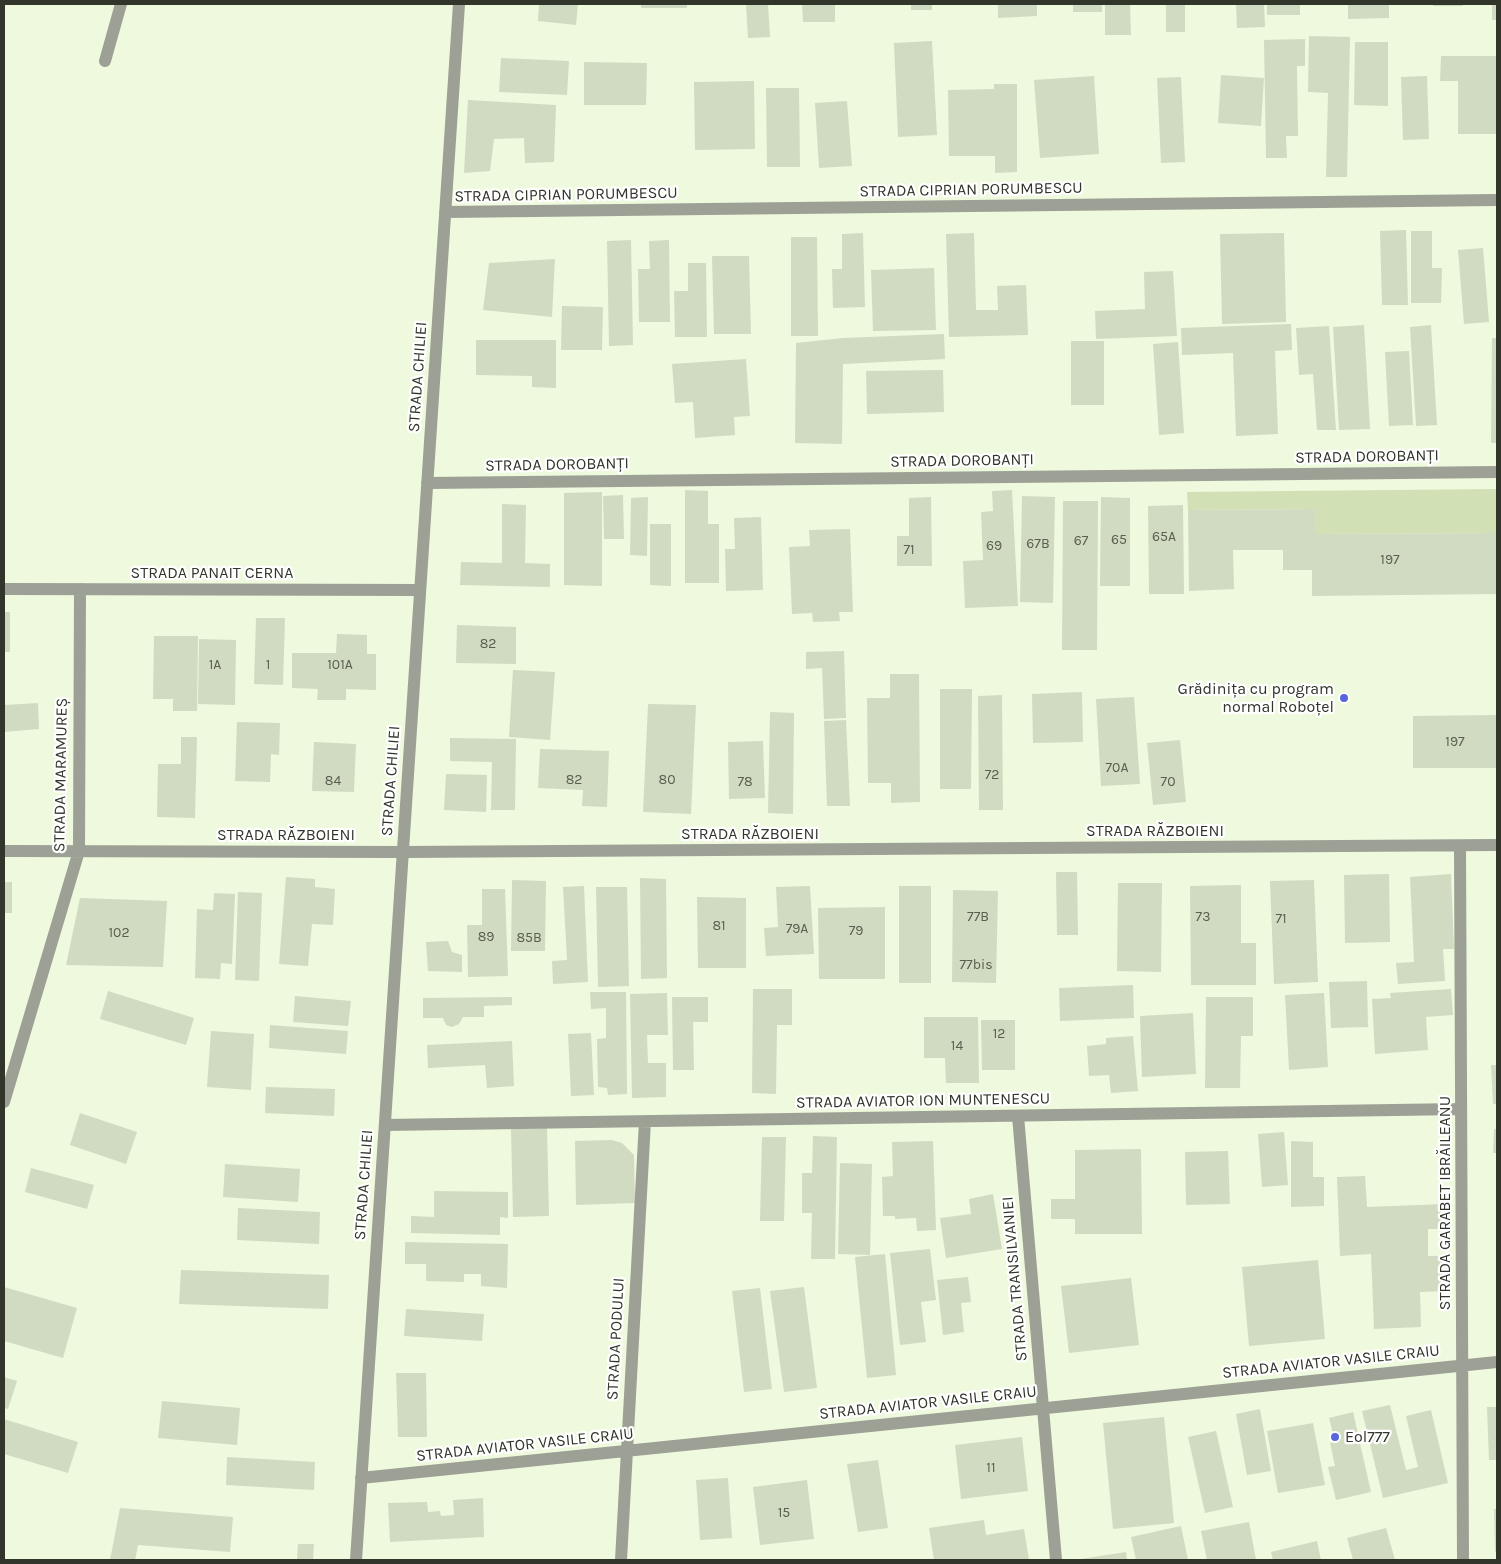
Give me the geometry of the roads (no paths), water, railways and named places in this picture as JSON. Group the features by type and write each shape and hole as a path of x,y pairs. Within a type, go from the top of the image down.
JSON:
{"street":[{"path":"105,61 121,4"},
{"name":"STRADA CHILIEI","path":"356,1560 459,4"},
{"name":"STRADA CIPRIAN PORUMBESCU","path":"445,212 1497,200"},
{"name":"STRADA DOROBANȚI","path":"427,483 1497,472"},
{"name":"STRADA PANAIT CERNA","path":"4,589 420,590"},
{"name":"STRADA MARAMUREȘ","path":"4,1102 79,851 80,589"},
{"name":"STRADA RĂZBOIENI","path":"4,851 403,852 1497,845"},
{"name":"STRADA GARABET IBRĂILEANU","path":"1460,846 1463,1560"},
{"name":"STRADA AVIATOR ION MUNTENESCU","path":"385,1125 1461,1109"},
{"name":"STRADA TRANSILVANIEI","path":"1018,1116 1056,1560"},
{"name":"STRADA PODULUI","path":"621,1560 645,1121"},
{"name":"STRADA AVIATOR VASILE CRAIU","path":"361,1478 1497,1362"}],"place":[{"name":"Grădinița cu program normal Roboțel","path":"1344,698"},
{"name":"Eol777","path":"1335,1437"}]}
